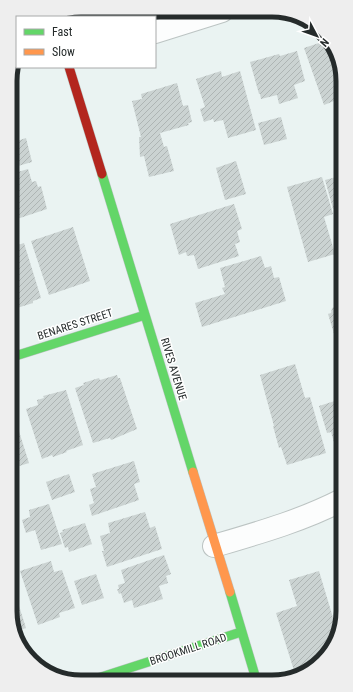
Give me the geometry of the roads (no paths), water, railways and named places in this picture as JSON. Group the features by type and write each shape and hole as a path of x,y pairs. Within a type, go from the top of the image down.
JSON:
{"street":[{"path":"156,32 203,17"},
{"name":"RIVES AVENUE","path":"69,68 214,546 255,675"},
{"name":"BENARES STREET","path":"17,355 144,314"},
{"path":"214,546 279,527 336,503"},
{"name":"BROOKMILL ROAD","path":"108,675 241,632"}]}
